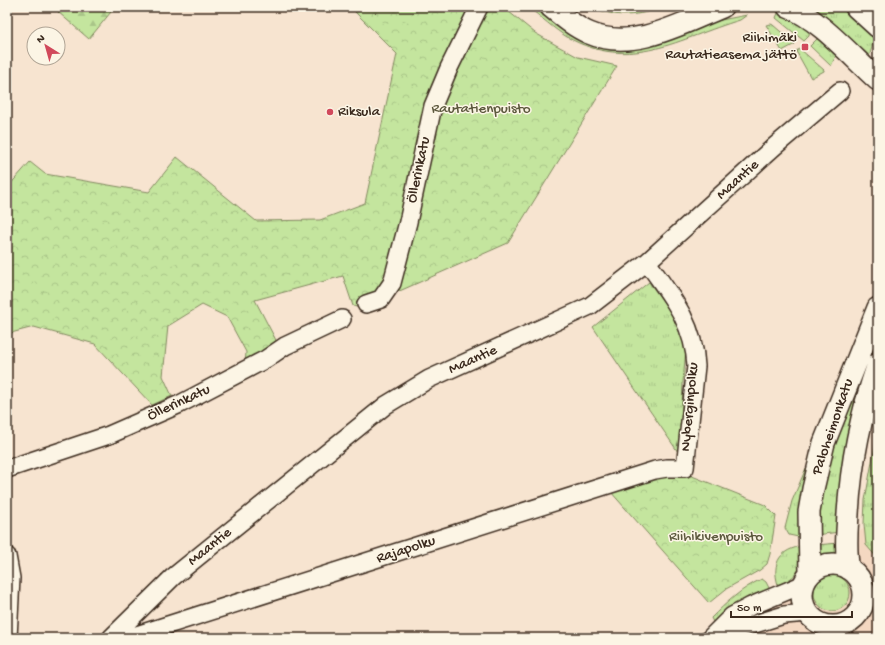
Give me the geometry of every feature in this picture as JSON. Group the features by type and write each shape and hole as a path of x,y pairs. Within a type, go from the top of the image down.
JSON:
{"street":[{"name":"Öllerinkatu","path":"366,304 381,299 392,283 408,222 433,106 449,68 479,7"},
{"path":"551,7 569,21 589,33 603,37 620,38 636,38 657,33 722,7"},
{"path":"788,7 796,10 816,23 878,80"},
{"path":"856,7 878,27"},
{"name":"Maantie","path":"111,638 173,577 386,405 429,379 590,306 648,262 776,146 840,92"},
{"name":"Nyberginpolku","path":"648,262 681,311 688,326 695,351 696,366 685,468"},
{"name":"Paloheimonkatu","path":"807,579 810,512 818,464 830,429 878,308"},
{"name":"Öllerinkatu","path":"7,469 109,434 180,404 266,359 285,346 342,319"},
{"name":"Paloheimonkatu","path":"850,569 847,558 846,536 850,483 859,427 867,394 878,364"},
{"name":"Rajapolku","path":"127,638 655,470 685,468"},
{"path":"7,556 10,578 8,638"},
{"path":"710,638 739,613 807,579 820,567 832,564 850,569 858,577 863,588 864,600 856,616 856,638"},
{"path":"807,579 803,602 816,624"},
{"path":"710,638 784,615 816,624 834,626 846,623 856,616"}],"shaded area":[{"path":"878,450 878,638 736,638 870,523"}],"green space":[{"path":"62,7 115,7 89,39 58,12"},
{"name":"Rautatienpuisto","path":"359,7 503,7 535,33 578,57 617,66 508,243 395,293 364,309 353,306 343,276 255,300 279,346 245,365 246,352 227,317 202,305 168,326 163,376 172,396 152,405 95,344 34,327 7,334 7,188 30,162 45,174 149,192 177,157 256,221 320,220 365,203 397,54 355,12"},
{"path":"528,7 537,7 564,28 638,48 653,45 716,21 747,15 740,20 655,49 634,52 612,52 590,47 567,37 552,27"},
{"path":"593,7 634,7 635,12 663,7 636,14 619,15"},
{"path":"817,7 846,7 876,34 869,57 866,60 817,12"},
{"path":"778,13 783,13 810,28 809,36 804,41 776,18"},
{"path":"771,24 795,44 782,51 766,25"},
{"path":"820,36 838,51 831,66 810,46"},
{"path":"800,49 824,71 811,78 796,51"},
{"path":"649,282 672,314 686,349 680,455 593,327"},
{"path":"878,323 878,348 867,376 840,532 815,535 820,481"},
{"path":"878,429 878,559 866,545 864,524 865,500"},
{"path":"806,468 809,469 803,538 789,535 785,528 792,501"},
{"name":"Riihikivenpuisto","path":"669,473 692,476 765,505 776,516 767,564 760,570 726,589 709,603 610,491"},
{"path":"839,543 838,554 817,556 816,545"},
{"path":"803,546 800,566 795,575 778,585 776,570 777,563 780,558 789,550"},
{"path":"836,575 845,580 849,586 849,600 845,606 836,611 828,611 819,606 815,600 814,589 819,580 825,576"},
{"path":"762,579 766,582 770,590 739,605 713,622 711,618 729,601 748,586"}],"place":[{"name":"Riihimäki Rautatieasema jättö","path":"805,47"},
{"name":"Riksula","path":"330,112"}]}
